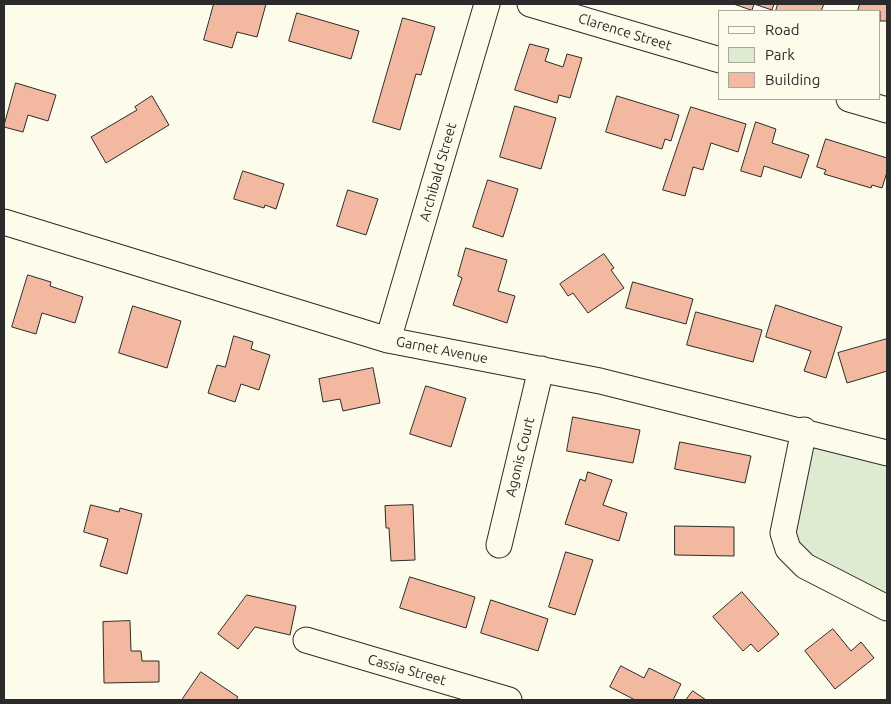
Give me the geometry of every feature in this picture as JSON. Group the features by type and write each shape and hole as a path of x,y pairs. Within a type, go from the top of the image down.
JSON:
{"street":[{"name":"Archibald Street","path":"388,340 487,4"},
{"name":"Clarence Street","path":"530,4 718,59"},
{"path":"852,100 887,110"},
{"name":"Garnet Avenue","path":"4,222 388,340 600,381 804,430 887,453"},
{"name":"Agonis Court","path":"499,545 541,369"},
{"path":"804,430 783,533 788,549 805,566 887,608"},
{"name":"Cassia Street","path":"306,640 509,700"}],"green space":[{"path":"810,438 887,461 887,600 811,561 789,530"}],"building":[{"path":"214,4 266,4 257,37 237,32 232,48 204,40"},
{"path":"734,4 754,4 752,10"},
{"path":"754,4 774,4 772,10"},
{"path":"778,4 824,4 821,10 776,10"},
{"path":"860,4 887,4 887,21 881,21 881,10 858,10"},
{"path":"297,13 359,31 351,59 289,41"},
{"path":"403,18 435,27 421,75 416,74 400,130 373,122"},
{"path":"530,44 549,49 545,61 563,67 567,54 582,58 570,98 559,95 557,103 515,90"},
{"path":"16,83 56,95 48,121 28,115 23,132 4,127"},
{"path":"152,96 169,125 106,163 91,137 137,110 135,107"},
{"path":"617,96 679,115 671,141 665,139 662,149 606,132"},
{"path":"515,106 556,118 541,169 500,157"},
{"path":"691,107 746,124 738,152 711,143 703,170 693,167 685,196 663,190"},
{"path":"756,122 776,129 772,143 809,155 801,178 764,166 761,177 741,171"},
{"path":"826,139 887,158 887,172 882,188 872,185 871,188 824,174 826,170 817,167"},
{"path":"243,171 284,184 276,209 265,205 264,208 234,199"},
{"path":"488,180 518,189 503,237 473,227"},
{"path":"348,190 378,199 366,235 337,226"},
{"path":"466,248 507,260 498,291 515,296 507,323 453,305 462,278 458,276"},
{"path":"604,254 614,268 611,270 624,288 588,313 573,293 568,296 560,284"},
{"path":"28,275 51,282 50,286 83,297 75,323 42,313 36,334 12,327"},
{"path":"633,282 693,299 686,324 626,308"},
{"path":"776,305 842,327 826,378 804,371 811,351 766,337"},
{"path":"133,306 181,321 167,368 119,353"},
{"path":"696,312 762,330 753,362 687,345"},
{"path":"234,336 253,342 251,349 270,355 259,390 241,384 235,402 208,393 217,365 225,367"},
{"path":"887,339 887,371 847,383 838,353"},
{"path":"373,368 380,403 343,411 340,399 323,402 319,379"},
{"path":"426,386 466,398 451,447 410,434"},
{"path":"573,417 640,430 633,463 567,451"},
{"path":"680,442 751,456 745,483 675,469"},
{"path":"588,472 612,480 603,505 627,513 619,541 565,524 580,479 585,481"},
{"path":"91,505 119,512 120,508 142,514 127,574 100,566 108,539 84,532"},
{"path":"413,505 415,560 391,561 389,528 386,528 385,506"},
{"path":"675,526 734,527 734,556 675,555"},
{"path":"566,552 593,560 575,615 549,607"},
{"path":"410,577 475,597 466,628 400,608"},
{"path":"742,592 779,634 758,652 751,644 743,651 713,617"},
{"path":"247,595 296,606 290,635 255,627 238,649 218,634"},
{"path":"491,600 548,619 538,651 481,633"},
{"path":"130,621 131,651 141,651 142,661 159,661 159,682 104,683 103,622"},
{"path":"833,629 851,651 861,642 874,658 835,689 805,651"},
{"path":"621,666 644,678 649,668 681,684 673,700 635,700 610,687"},
{"path":"201,672 238,697 236,700 182,700"},
{"path":"693,691 706,700 686,700"}]}
